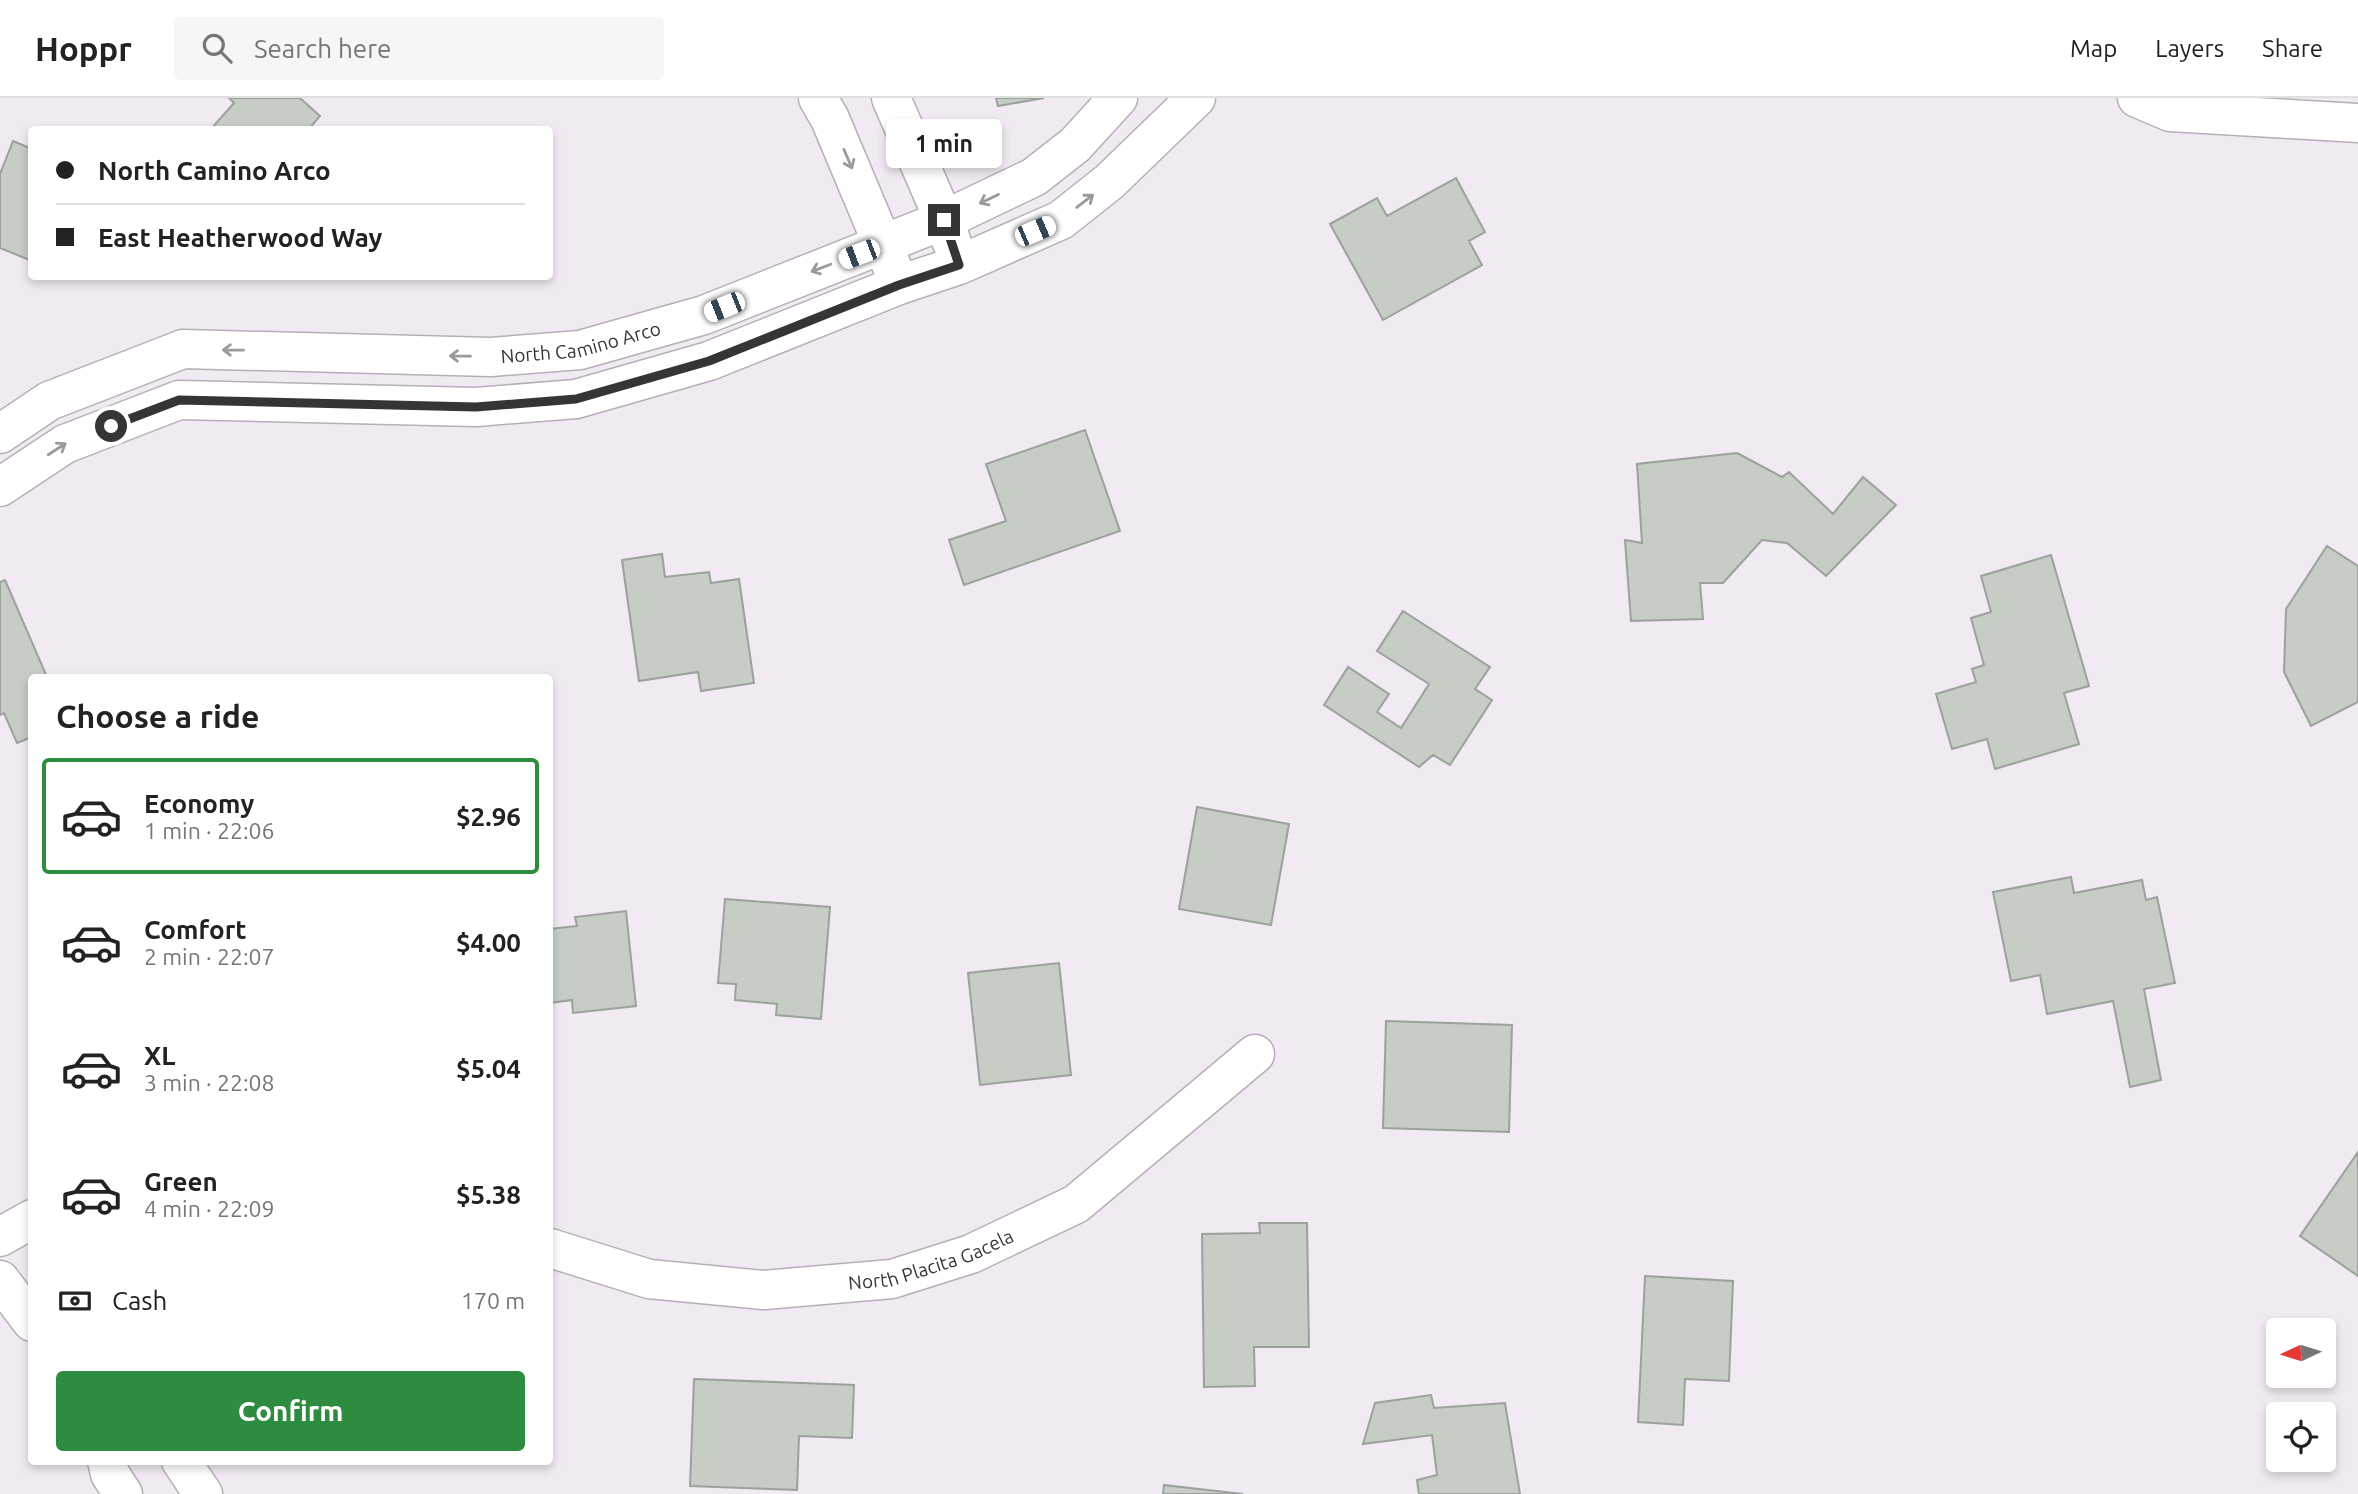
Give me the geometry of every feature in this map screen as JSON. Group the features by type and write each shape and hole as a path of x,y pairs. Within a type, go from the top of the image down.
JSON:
{"street":[{"path":"818,98 830,119 899,285"},
{"path":"891,98 944,220 959,265"},
{"name":"North Camino Arco","path":"0,434 50,401 183,349 491,357 580,350 704,315 944,220 1034,177 1075,145 1118,98"},
{"path":"0,487 65,444 179,400 476,407 576,399 709,361 899,285 959,265 1061,220 1109,182 1196,98"},
{"path":"2137,98 2170,112 2358,123"},
{"name":"North Placita Gacela","path":"553,1249 649,1279 764,1290 892,1279 971,1254 1076,1203 1255,1054"},
{"path":"0,1237 28,1221"},
{"path":"0,1280 28,1317"},
{"path":"108,1465 110,1474 123,1494"},
{"path":"184,1465 203,1494"}],"building":[{"path":"229,98 300,98 320,116 311,126 214,126 234,103"},
{"path":"996,98 1044,98 998,106"},
{"path":"13,141 28,147 28,259 0,248 0,174"},
{"path":"1456,178 1485,232 1469,241 1482,265 1383,320 1330,224 1377,198 1387,216"},
{"path":"1085,430 1120,531 964,585 949,540 1006,521 986,464"},
{"path":"1737,453 1782,477 1789,472 1833,514 1863,477 1896,505 1826,576 1787,543 1762,540 1723,583 1700,583 1703,619 1631,621 1625,540 1642,543 1637,464"},
{"path":"2327,546 2358,566 2358,702 2311,726 2284,672 2286,609"},
{"path":"662,554 665,577 709,572 711,583 739,579 754,683 701,691 698,672 639,681 622,560"},
{"path":"2051,555 2089,686 2064,693 2079,744 1995,769 1987,739 1952,749 1936,694 1976,682 1972,669 1984,665 1971,618 1991,612 1981,576"},
{"path":"5,580 46,674 28,674 28,739 17,743 4,713 0,715 0,582"},
{"path":"1403,611 1490,667 1475,689 1492,700 1450,765 1433,755 1419,767 1324,705 1348,667 1389,694 1377,712 1401,728 1429,684 1377,651"},
{"path":"1197,807 1289,824 1271,925 1179,909"},
{"path":"2071,877 2074,893 2142,880 2146,900 2157,897 2175,983 2144,989 2161,1080 2130,1087 2113,1001 2047,1014 2040,975 2011,981 1993,892"},
{"path":"725,899 830,907 821,1019 776,1015 777,1004 735,1000 736,984 718,983"},
{"path":"626,911 636,1006 573,1013 572,1000 553,1003 553,929 577,926 575,917"},
{"path":"1059,963 1071,1075 980,1085 968,973"},
{"path":"1386,1021 1512,1025 1509,1132 1383,1128"},
{"path":"2358,1152 2358,1276 2300,1236"},
{"path":"1259,1223 1307,1223 1309,1347 1254,1347 1255,1386 1204,1387 1202,1234 1260,1233"},
{"path":"1645,1276 1733,1281 1729,1381 1685,1379 1683,1425 1638,1422"},
{"path":"694,1379 854,1385 852,1438 799,1436 797,1490 690,1486"},
{"path":"1431,1395 1434,1408 1505,1403 1520,1494 1419,1494 1417,1480 1437,1475 1432,1435 1363,1444 1375,1403"},
{"path":"1164,1485 1243,1494 1163,1494"}],"route":[{"path":"111,426 179,400 476,407 576,399 709,361 899,285 959,265 944,220"}]}
